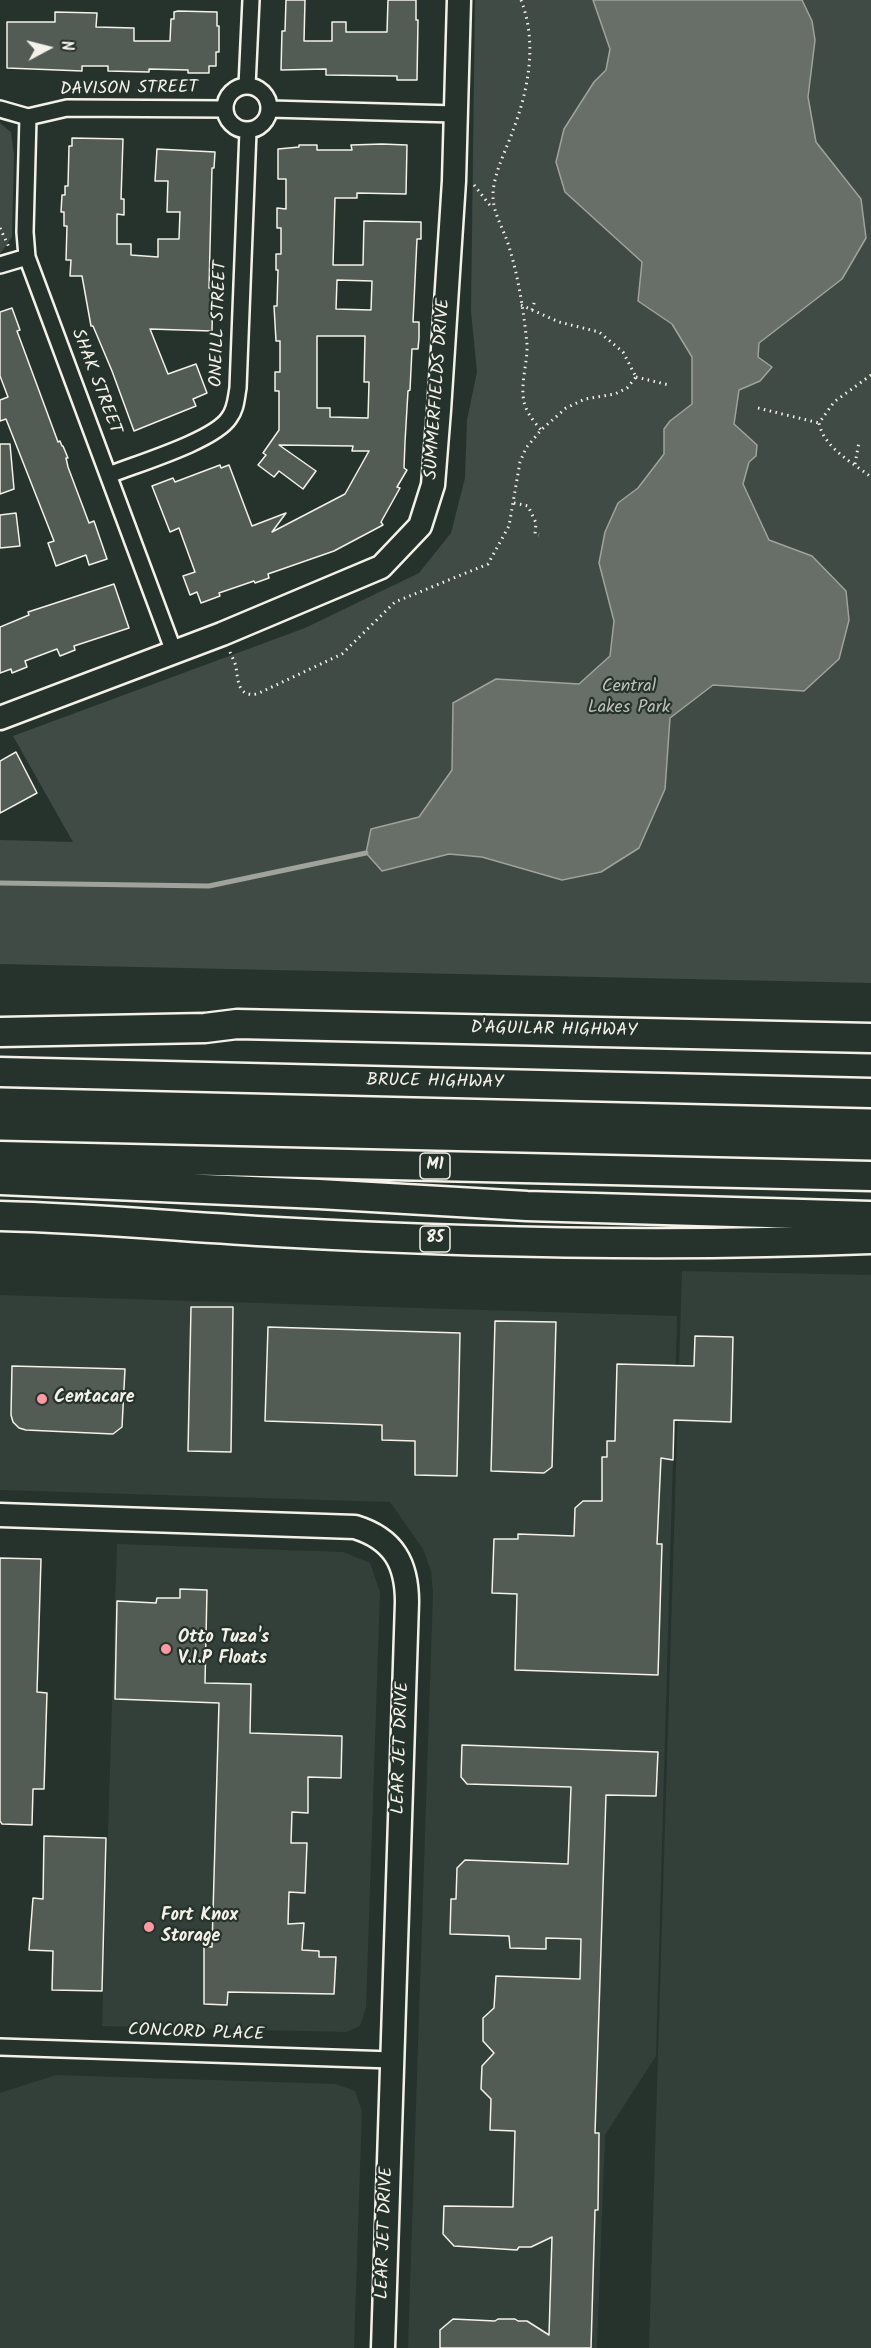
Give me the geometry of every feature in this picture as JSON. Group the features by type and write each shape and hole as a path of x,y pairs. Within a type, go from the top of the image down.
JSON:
{"highway":[{"path":"0,1013 206,1017 237,1024"},
{"path":"0,1032 205,1028 237,1024"},
{"name":"D'AGUILAR HIGHWAY","path":"237,1024 871,1038"},
{"name":"BRUCE HIGHWAY","path":"0,1072 871,1093"},
{"name":"M1","path":"0,1156 871,1176"},
{"path":"0,1180 319,1194 538,1207 871,1216"},
{"name":"85","path":"0,1216 421,1239 766,1244 871,1239"}],"street":[{"path":"247,86 251,0"},
{"name":"SUMMERFIELDS DRIVE","path":"0,718 222,634 381,567 420,526 433,485 454,181 459,0"},
{"path":"247,86 254,87 266,95 270,109 269,116 261,127 248,131 234,127 226,116 225,109 226,102 234,90 247,86"},
{"name":"DAVISON STREET","path":"0,110 28,117 66,108 225,109"},
{"path":"270,109 455,114"},
{"name":"SHAK STREET","path":"28,117 25,232 14,261 109,475 174,652"},
{"name":"ONEILL STREET","path":"109,475 204,437 228,420 235,408 238,388 248,131"},
{"name":"LEAR JET DRIVE","path":"0,1515 347,1526 372,1534 388,1545 404,1573 406,1602 383,2348"},
{"name":"CONCORD PLACE","path":"0,2047 392,2060"}],"path":[{"path":"493,209 494,186 522,105 530,60 531,44 528,21 522,0"},
{"path":"472,182 493,209 510,249 527,345 523,397 526,408 541,430"},
{"path":"0,228 7,239 14,261"},
{"path":"532,310 535,300"},
{"path":"521,305 559,322 599,332 623,352 636,377 669,385"},
{"path":"871,375 834,402 819,423 821,435 829,444 871,477"},
{"path":"222,634 236,666 235,674 243,692 249,695 257,694 342,654 395,603 488,564 509,526 520,462 526,448 541,430 566,408 585,399 615,394 627,388 636,377"},
{"path":"664,384 665,379"},
{"path":"758,408 819,423"},
{"path":"855,464 859,442"},
{"path":"514,503 528,506 536,523 535,534 539,535"}],"shaded area":[{"path":"593,0 802,0 812,21 815,40 808,97 816,142 861,199 866,238 842,279 759,343 758,357 772,367 760,381 739,390 734,424 757,445 756,456 749,462 743,484 769,540 812,556 846,591 849,620 839,659 804,691 713,685 670,718 665,789 639,848 601,872 562,880 482,857 449,854 382,871 366,853 371,829 419,817 452,770 453,703 496,679 579,684 610,656 614,621 599,563 605,532 618,503 638,488 664,454 664,429 670,421 692,404 692,357 672,324 638,301 642,262 565,192 556,162 564,129 594,82 606,70 610,49"},
{"path":"682,1271 871,1275 871,2348 649,2348"},
{"path":"0,1295 677,1316 656,2056 605,2135 597,2348 408,2348 433,1592 431,1571 423,1549 390,1502 0,1490"},
{"path":"117,1544 343,1552 370,1563 380,1592 366,2007 360,2026 346,2032 102,2026"},
{"path":"56,2075 336,2084 355,2091 362,2111 354,2348 0,2348 0,2093"}],"green space":[{"name":"Central Lakes Park","path":"475,0 871,0 871,983 0,964 0,840 73,842 13,736 305,628 419,573 451,533 465,478 467,420 477,372 471,311"},
{"path":"0,123 11,132 14,155 12,237 0,254"}],"building":[{"path":"286,0 305,0 304,41 332,41 332,22 346,22 346,32 387,32 388,0 416,0 417,80 397,80 397,76 326,75 326,69 281,70"},
{"path":"55,12 97,13 96,27 134,28 134,41 170,41 171,19 174,19 174,12 217,12 219,52 216,52 216,66 209,66 209,73 149,69 149,72 108,71 108,66 82,66 82,71 7,68 7,22 55,22"},
{"path":"72,138 123,139 121,199 124,199 124,215 117,214 117,244 131,244 131,255 158,257 158,239 179,239 180,212 167,212 168,181 155,181 157,149 215,152 214,168 212,168 209,288 213,288 212,331 150,329 168,374 196,364 207,393 193,399 196,406 134,431 112,371 93,326 91,326 82,276 70,276 71,260 66,260 67,226 64,226 64,212 61,212 62,195 65,195 65,186 68,186 69,146 72,146"},
{"path":"299,145 317,145 317,150 352,150 351,145 407,145 406,194 357,193 357,198 335,198 333,265 363,265 364,221 421,222 421,239 417,239 413,322 419,322 419,338 418,349 412,349 410,390 408,391 404,468 407,470 381,522 383,525 334,551 268,574 269,578 219,593 220,596 201,603 197,592 190,595 183,576 195,572 179,528 170,532 152,486 173,478 175,482 220,465 221,468 229,465 252,526 286,513 272,532 345,494 369,451 352,451 353,446 279,445 316,471 303,489 279,471 274,477 258,465 266,455 263,453 279,430 279,391 275,391 275,372 280,372 280,341 276,341 274,306 277,306 276,254 281,254 281,228 277,228 277,208 286,209 286,179 278,179 278,149 299,147","holes":["337,280 372,281 371,310 336,309","317,336 365,336 364,382 369,382 368,418 330,417 330,408 317,408"]},
{"path":"12,308 20,330 17,331 58,442 60,441 63,446 68,458 66,458 68,467 89,523 94,521 107,559 89,565 86,555 56,566 48,543 54,541 6,419 0,421 0,400 8,397 0,376 0,312"},
{"path":"0,444 10,444 14,489 0,494"},
{"path":"16,513 20,546 0,548 0,515"},
{"path":"114,584 129,628 74,646 75,650 60,656 57,649 25,661 27,667 12,673 11,669 0,673 0,627 29,615 28,612"},
{"path":"16,752 37,793 0,813 0,761"},
{"path":"191,1307 233,1307 231,1452 188,1451"},
{"path":"495,1321 556,1322 552,1467 544,1473 491,1471"},
{"path":"268,1327 460,1333 457,1476 415,1475 415,1441 382,1440 382,1425 265,1421"},
{"path":"695,1336 733,1337 731,1422 674,1420 673,1460 661,1458 657,1544 662,1544 658,1675 515,1670 517,1594 492,1593 494,1539 518,1539 518,1534 574,1536 575,1508 583,1501 602,1501 602,1457 607,1457 607,1441 615,1441 617,1364 694,1366"},
{"path":"12,1366 125,1369 122,1427 113,1434 19,1428 13,1422 11,1415"},
{"path":"0,1558 41,1559 37,1692 47,1693 44,1789 33,1789 32,1825 2,1824 0,1821"},
{"path":"180,1589 207,1590 205,1683 251,1684 250,1733 342,1736 341,1778 308,1777 308,1813 292,1812 291,1843 307,1843 305,1893 289,1892 288,1924 304,1923 302,1950 319,1951 319,1957 336,1957 334,1994 228,1992 227,2005 204,2004 204,1946 212,1947 219,1703 115,1699 117,1601 156,1603 157,1598 180,1598"},
{"path":"462,1745 658,1752 656,1796 606,1795 595,2133 599,2133 598,2210 595,2210 591,2348 440,2348 440,2330 453,2319 527,2321 549,2335 552,2237 531,2247 519,2247 517,2250 454,2246 443,2234 444,2206 513,2207 515,2131 490,2130 491,2099 481,2089 482,2066 494,2053 483,2041 483,2018 494,2008 496,1976 580,1979 581,1939 546,1938 546,1949 510,1948 509,1936 450,1934 451,1899 456,1899 457,1868 465,1860 568,1864 571,1787 467,1784 461,1777"},
{"path":"44,1836 106,1838 102,1991 52,1990 53,1951 29,1950 33,1898 43,1899"}],"waterway":[{"path":"0,883 209,886 366,853"}],"place":[{"name":"Centacare","path":"42,1399"},
{"name":"Otto Tuza's V.I.P Floats","path":"166,1649"},
{"name":"Fort Knox Storage","path":"149,1927"}]}
